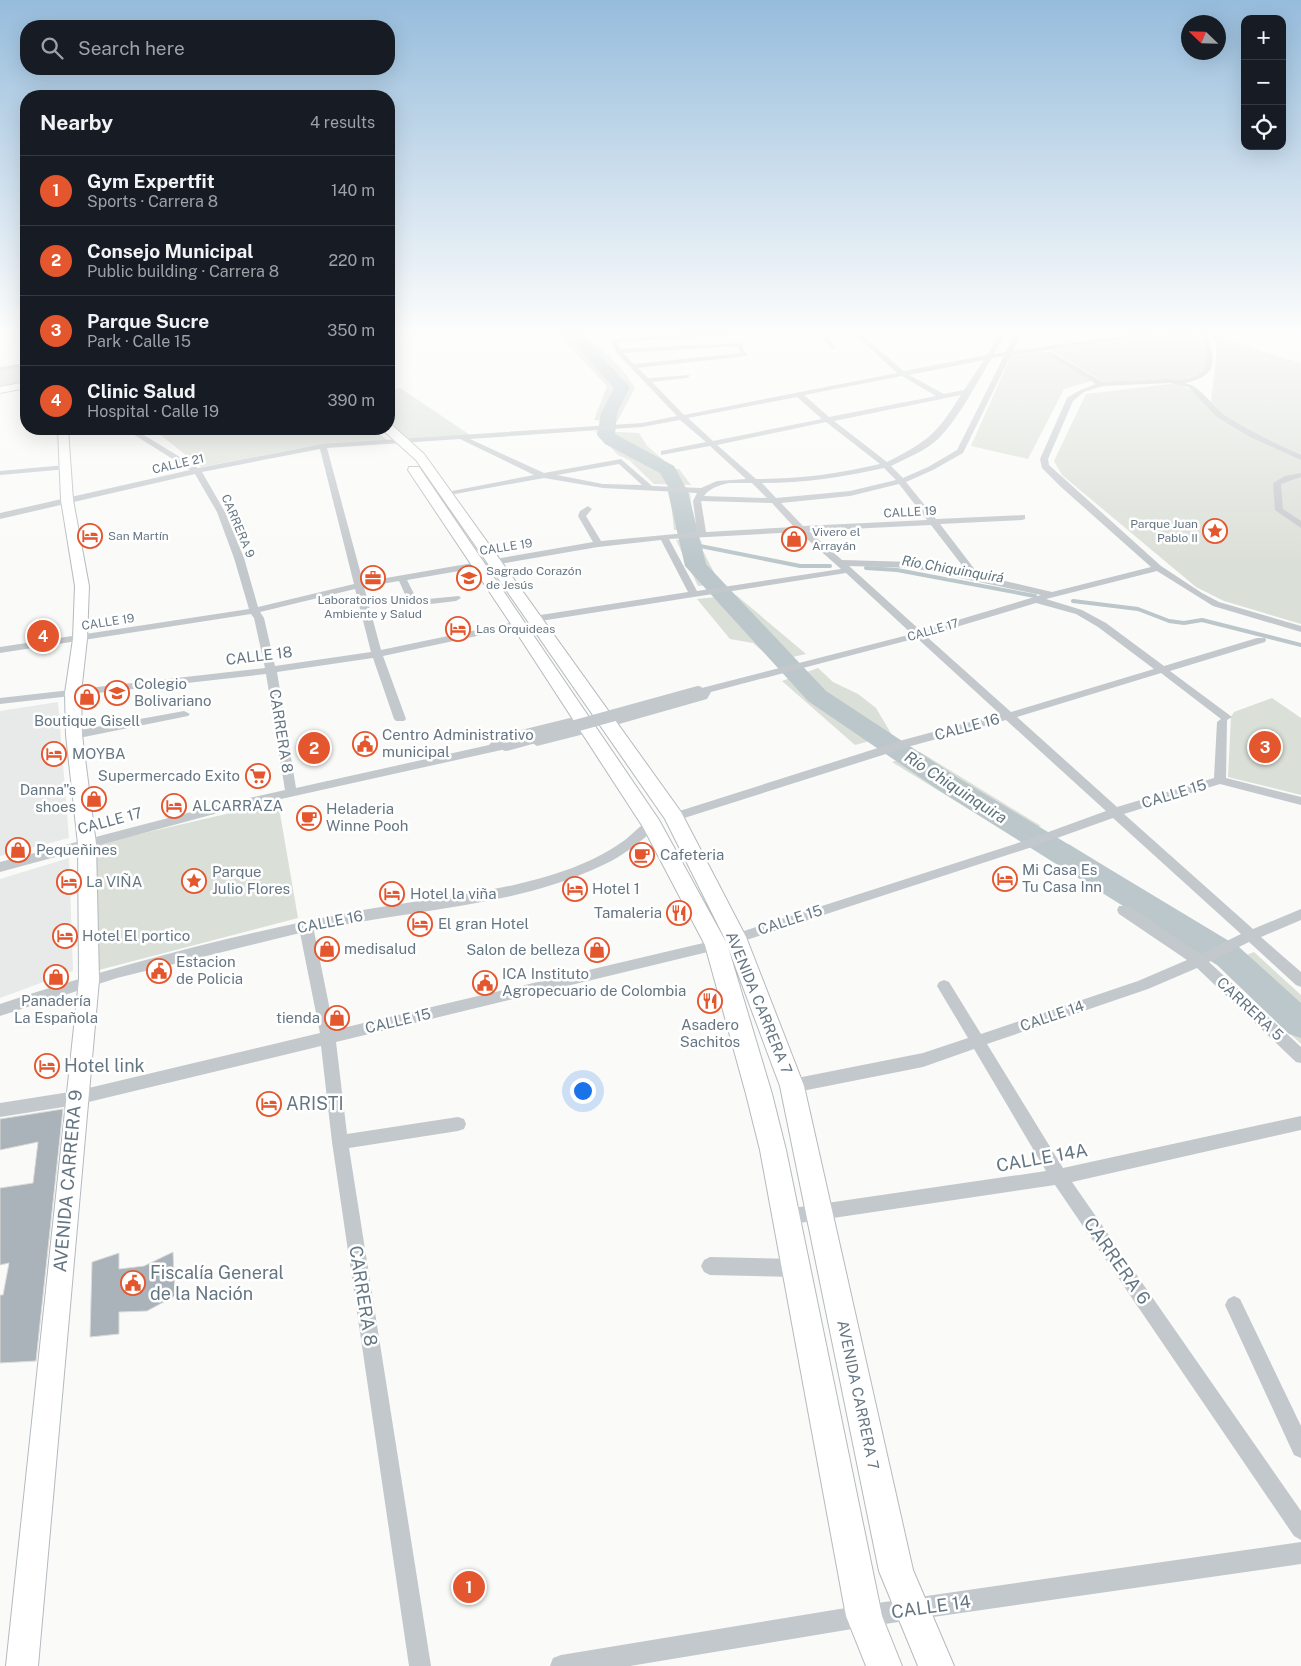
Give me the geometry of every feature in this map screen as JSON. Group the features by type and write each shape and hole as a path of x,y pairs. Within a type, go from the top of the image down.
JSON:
{"main road":[{"name":"AVENIDA CARRERA 7","path":"395,438 420,457 447,494 486,562"},
{"name":"AVENIDA CARRERA 7","path":"395,438 408,461 486,562 663,821 725,941 792,1086 896,1571 936,1666"},
{"name":"AVENIDA CARRERA 7","path":"725,941 786,1217 864,1616 884,1666"}],"street":[{"path":"673,408 754,482 802,530 849,570 918,635 1301,981"},
{"name":"CALLE 21","path":"0,516 197,470 324,446 395,438 463,438 642,425 735,408"},
{"path":"814,408 886,465 935,523 976,577"},
{"path":"664,452 889,408"},
{"path":"699,536 697,501 700,495 718,484 730,481 788,481 832,477 886,465 920,448 934,438 946,425 956,408"},
{"path":"463,438 541,475 603,486 689,490 700,495 774,501 845,494 900,482 944,462 960,451 981,408"},
{"path":"1066,408 1047,450 1044,459 1045,466 1110,528 1158,568 1216,604 1301,629"},
{"path":"1212,408 1220,415 1253,435 1301,458"},
{"name":"AVENIDA CARRERA 9","path":"22,1666 89,980 87,844 74,735 73,693 80,639 82,586 68,500 62,435"},
{"name":"CARRERA 9","path":"139,435 197,470 221,512 240,558 254,611 259,618 271,670"},
{"path":"324,446 377,654 400,719"},
{"path":"447,494 622,461 648,488"},
{"path":"0,473 65,467"},
{"path":"1301,475 1277,483 1276,492 1279,510 1301,525"},
{"path":"588,509 582,516 598,544"},
{"name":"CALLE 19","path":"0,650 254,611 360,586 486,562 598,544 677,536 1022,517"},
{"path":"664,538 694,595"},
{"path":"840,563 913,565 976,577 1051,595"},
{"name":"CALLE 17","path":"0,867 291,792 506,745 918,635 1051,595 1158,568"},
{"name":"CALLE 18","path":"0,701 271,670 377,654 527,622 849,570"},
{"path":"402,578 414,603 456,598"},
{"path":"1035,600 1058,605 1087,616 1102,625 1162,669 1224,719 1220,780 1301,801"},
{"name":"CALLE 16","path":"0,1010 89,980 306,926 472,898 520,888 583,870 635,842 663,821 907,743 1009,716 1261,640"},
{"name":"CARRERA 8","path":"271,670 291,792"},
{"name":"CALLE 17","path":"491,748 507,749 594,722 703,697 703,691"},
{"path":"74,735 184,714"},
{"name":"CALLE 15","path":"0,1110 76,1098 725,941 1220,780"},
{"name":"CARRERA 5","path":"1124,910 1204,958 1301,1057"},
{"name":"CALLE 14","path":"792,1086 923,1060 1143,985 1301,914"},
{"name":"CARRERA 8","path":"306,926 328,1038 340,1142 420,1666"},
{"name":"CARRERA 6","path":"944,986 1059,1177 1301,1529"},
{"name":"CALLE 14A","path":"786,1217 1059,1177 1301,1123"},
{"path":"340,1142 458,1124"},
{"path":"710,1266 796,1268"},
{"path":"1234,1305 1301,1448"},
{"name":"CALLE 14","path":"561,1666 864,1616 1301,1553"}],"shaded area":[{"path":"395,408 429,408 470,435 409,440 395,430"},
{"path":"599,408 625,408 617,422 594,420"},
{"path":"988,408 1054,408 1028,459 971,446"},
{"name":"Parque Juan Pablo II","path":"1079,408 1301,408 1301,624 1224,601 1196,587 1062,475 1054,461"},
{"path":"595,431 639,433 647,446 674,469 679,469 691,485 654,484 629,460 618,455"},
{"path":"161,435 380,435 389,441 308,447 201,467"},
{"path":"670,492 690,493 694,531 674,530"},
{"path":"676,540 701,540 703,551 720,584 698,586"},
{"path":"736,595 806,654 774,661 753,643 730,639 697,599"},
{"path":"818,668 833,682 858,694 876,708 892,735 855,745 782,681"},
{"path":"1272,698 1301,718 1301,795 1228,777 1231,717 1234,712"},
{"path":"58,702 69,838 0,856 0,711"},
{"path":"920,752 1041,826 1009,834 892,762"},
{"name":"Parque Julio Flores","path":"278,802 298,918 95,971 97,844"},
{"path":"1069,844 1141,889 1211,937 1194,947 1042,852"},
{"path":"69,858 73,971 0,998 0,879"},
{"path":"1254,952 1301,995 1301,1044 1219,966"}],"building":[{"path":"63,1109 36,1361 0,1363 0,1295 3,1295 9,1263 0,1265 0,1188 33,1183 38,1142 0,1150 0,1119"},
{"name":"Fiscalía General de la Nación","path":"173,1252 175,1296 147,1311 119,1312 119,1334 90,1337 92,1262 119,1253 119,1269 144,1266"}],"waterway":[{"name":"Río Chiquinquira","path":"612,408 609,413 606,435 611,440 667,470 676,486"},
{"name":"Río Chiquinquira","path":"678,492 696,566 817,696 950,785 1228,956 1301,1024"},
{"name":"Río Chiquinquirá","path":"690,544 800,566 830,566"},
{"name":"Río Chiquinquirá","path":"866,568 897,570 1035,596"},
{"path":"1073,601 1138,609 1169,621 1184,623 1202,620 1301,645"}],"place":[{"name":"Parque Juan Pablo II","path":"1215,531"},
{"name":"San Martín","path":"90,536"},
{"name":"Vivero el Arrayán","path":"794,539"},
{"name":"Laboratorios Unidos Ambiente y Salud","path":"373,578"},
{"name":"Sagrado Corazón de Jesús","path":"469,578"},
{"name":"Las Orquideas","path":"458,629"},
{"name":"Clinic Salud","path":"43,636"},
{"name":"Colegio Bolivariano","path":"117,693"},
{"name":"Boutique Gisell","path":"87,697"},
{"name":"Centro Administrativo municipal","path":"365,744"},
{"name":"Parque Sucre","path":"1265,747"},
{"name":"Consejo Municipal","path":"314,748"},
{"name":"MOYBA","path":"54,754"},
{"name":"Supermercado Exito","path":"258,776"},
{"name":"Danna\"s shoes","path":"94,799"},
{"name":"ALCARRAZA","path":"174,806"},
{"name":"Heladeria Winne Pooh","path":"309,818"},
{"name":"Pequeñines","path":"18,850"},
{"name":"Cafeteria","path":"642,855"},
{"name":"Mi Casa Es Tu Casa Inn","path":"1005,879"},
{"name":"Parque Julio Flores","path":"194,881"},
{"name":"La VIÑA","path":"69,882"},
{"name":"Hotel 1","path":"575,889"},
{"name":"Hotel la viña","path":"392,894"},
{"name":"Tamaleria","path":"679,913"},
{"name":"El gran Hotel","path":"420,924"},
{"name":"Hotel El portico","path":"65,936"},
{"name":"medisalud","path":"327,949"},
{"name":"Salon de belleza","path":"597,950"},
{"name":"Estacion de Policia","path":"159,971"},
{"name":"Panadería La Española","path":"56,977"},
{"name":"ICA Instituto Agropecuario de Colombia","path":"485,983"},
{"name":"Asadero Sachitos","path":"710,1001"},
{"name":"tienda","path":"337,1018"},
{"name":"Hotel link","path":"47,1066"},
{"name":"ARISTI","path":"269,1104"},
{"name":"Fiscalía General de la Nación","path":"133,1283"},
{"name":"Gym Expertfit","path":"469,1587"}]}
